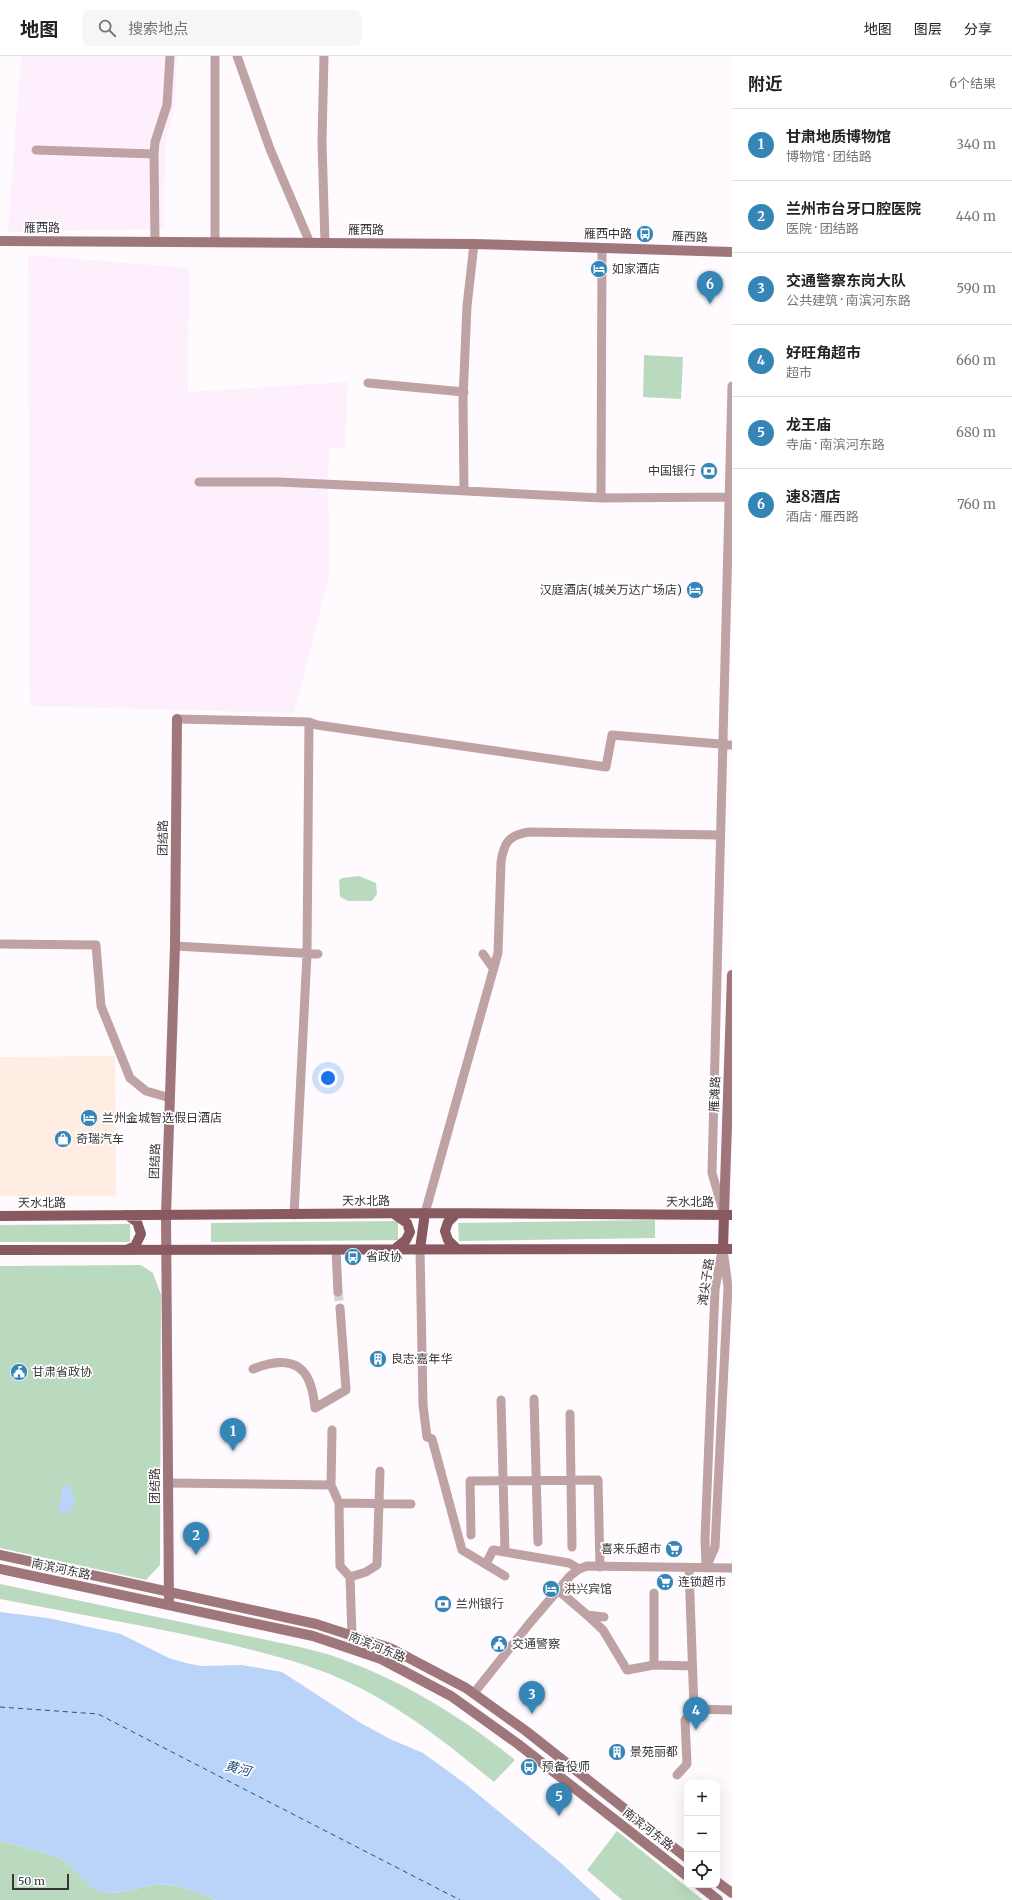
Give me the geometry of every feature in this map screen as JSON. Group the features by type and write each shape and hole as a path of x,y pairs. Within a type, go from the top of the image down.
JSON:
{"main road":[{"name":"雁西路","path":"0,240 474,244 732,252"},
{"name":"团结路","path":"169,1605 166,1215 175,946 177,719"},
{"name":"雁滩路","path":"728,1215 732,974"},
{"name":"天水北路","path":"0,1216 425,1213 728,1215"},
{"path":"420,1249 425,1213"},
{"path":"394,1214 406,1223 410,1232 406,1240 396,1248"},
{"path":"456,1214 448,1222 444,1231 448,1240 456,1248"},
{"path":"127,1215 137,1222 141,1234 135,1246 128,1250"},
{"path":"0,1250 396,1248 727,1249 728,1215"},
{"name":"南滨河东路","path":"0,1555 316,1624 390,1648 474,1693 526,1731 684,1856"},
{"name":"南滨河东路","path":"0,1569 313,1636 381,1659 451,1696 518,1744 684,1874"},
{"path":"720,1884 732,1893"},
{"path":"703,1888 718,1900"}],"street":[{"path":"155,242 154,154 155,142 167,105 170,56"},
{"path":"215,56 215,242"},
{"path":"237,56 270,149 310,243"},
{"path":"324,56 322,142 325,243"},
{"path":"36,150 154,154"},
{"path":"464,491 464,392 467,306 474,244"},
{"path":"601,498 602,248"},
{"path":"368,383 464,392"},
{"path":"728,1215 712,1173 719,835 728,744 732,386"},
{"path":"199,482 278,482 601,498 731,496"},
{"path":"177,719 309,722 325,726 606,767 612,735 728,744"},
{"path":"294,1215 307,954 309,722"},
{"path":"425,1213 498,954 502,852 511,838 519,834 529,832 719,835"},
{"path":"0,944 96,946 101,1006 130,1078 146,1091 170,1098"},
{"path":"175,946 318,954"},
{"path":"483,954 493,968"},
{"path":"336,1249 338,1292"},
{"path":"420,1249 426,1437 432,1439 462,1550 505,1576"},
{"name":"滩尖子路","path":"706,1568 704,1540 715,1290 727,1249"},
{"name":"滩尖子路","path":"706,1568 715,1548 727,1318 727,1249"},
{"path":"253,1369 276,1362 289,1362 302,1370 309,1380 316,1408 346,1390 340,1308"},
{"path":"501,1400 505,1552"},
{"path":"534,1400 538,1542"},
{"path":"570,1414 572,1547"},
{"path":"332,1430 331,1485 339,1503 340,1566 350,1577 352,1636"},
{"path":"350,1577 366,1572 377,1565 380,1471"},
{"path":"471,1535 470,1481 598,1480 600,1567"},
{"path":"168,1483 331,1485"},
{"path":"339,1503 411,1504"},
{"path":"486,1564 493,1550 569,1563 579,1569"},
{"path":"474,1693 558,1590 579,1569 588,1566 732,1568"},
{"path":"677,1775 687,1764 685,1720 694,1709 690,1568"},
{"path":"558,1590 603,1630 627,1670 654,1665 692,1666"},
{"path":"654,1593 654,1665"},
{"path":"587,1615 604,1617"},
{"path":"694,1709 732,1710"}],"shaded area":[{"path":"21,56 177,56 175,106 165,146 164,229 8,232"},
{"path":"28,255 189,268 188,392 348,382 345,448 329,448 328,489 330,573 294,713 30,706"},
{"path":"115,1056 116,1196 0,1196 0,1057"}],"green space":[{"path":"644,355 683,357 681,399 643,397"},
{"path":"359,876 376,883 377,894 372,901 348,901 340,897 339,880 342,878"},
{"path":"655,1220 655,1238 459,1241 458,1223"},
{"path":"398,1221 398,1240 211,1242 211,1223"},
{"path":"130,1224 130,1242 0,1242 0,1225"},
{"path":"141,1265 153,1273 161,1295 160,1565 146,1580 0,1548 0,1266"},
{"path":"0,1584 300,1647 333,1656 367,1669 412,1690 476,1730 515,1760 494,1782 443,1741 389,1704 336,1677 292,1661 203,1638 0,1599"},
{"path":"617,1831 684,1885 684,1888 688,1888 703,1900 622,1900 587,1870"},
{"path":"0,1841 39,1851 61,1859 87,1883 101,1892 114,1893 163,1884 186,1888 216,1900 0,1900"}],"water":[{"path":"66,1485 70,1487 74,1502 71,1509 64,1514 60,1512 57,1507 62,1499 62,1488"},
{"name":"黄河","path":"0,1612 48,1618 121,1634 169,1658 186,1663 201,1666 242,1665 282,1672 359,1722 390,1739 423,1753 463,1782 561,1863 601,1900 216,1900 186,1888 163,1884 114,1893 96,1890 86,1883 66,1862 61,1859 39,1851 0,1841"}],"ferry route":[{"path":"0,1707 98,1714 460,1900"}],"tunnel":[{"path":"338,1292 340,1308"}],"place":[{"name":"雁西中路","path":"645,234"},
{"name":"如家酒店","path":"599,269"},
{"name":"速8酒店","path":"710,304"},
{"name":"中国银行","path":"709,471"},
{"name":"汉庭酒店(城关万达广场店)","path":"695,590"},
{"name":"兰州金城智选假日酒店","path":"89,1118"},
{"name":"奇瑞汽车","path":"63,1139"},
{"name":"省政协","path":"353,1257"},
{"name":"良志·嘉年华","path":"378,1359"},
{"name":"甘肃省政协","path":"19,1372"},
{"name":"甘肃地质博物馆","path":"233,1451"},
{"name":"喜来乐超市","path":"674,1549"},
{"name":"兰州市台牙口腔医院","path":"196,1555"},
{"name":"连锁超市","path":"665,1582"},
{"name":"洪兴宾馆","path":"551,1589"},
{"name":"兰州银行","path":"443,1604"},
{"name":"交通警察","path":"499,1644"},
{"name":"交通警察东岗大队","path":"532,1714"},
{"name":"好旺角超市","path":"696,1730"},
{"name":"景苑丽都","path":"617,1752"},
{"name":"预备役师","path":"529,1767"},
{"name":"龙王庙","path":"559,1816"}]}
